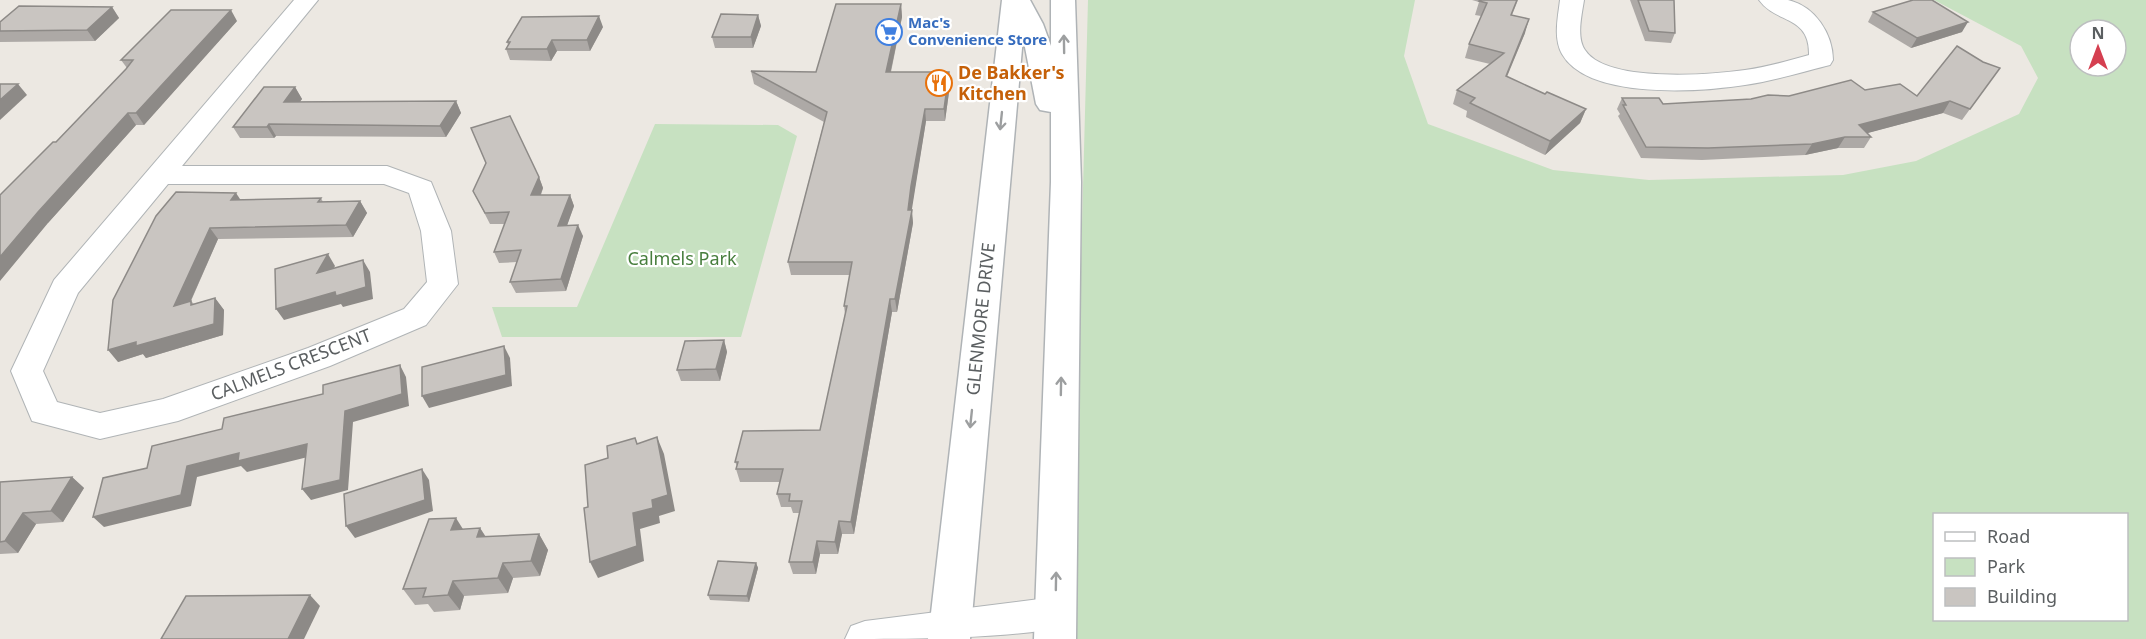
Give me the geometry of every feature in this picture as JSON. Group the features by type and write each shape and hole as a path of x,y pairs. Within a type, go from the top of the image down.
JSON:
{"main road":[{"path":"1016,0 1028,14 1039,46 1066,182"},
{"name":"GLENMORE DRIVE","path":"956,634 1016,0"},
{"path":"1055,626 1066,182 1064,0"}],"street":[{"name":"CALMELS CRESCENT","path":"158,175 387,175 421,189 436,231 443,284 415,317 319,357 166,412 100,426 44,412 27,371 65,288 158,175 306,0"},
{"path":"1572,0 1569,35 1574,54 1594,71 1635,82 1737,79 1821,60 1823,45 1809,21 1772,0"},
{"path":"865,639 1055,626"}],"green space":[{"path":"1088,0 1415,0 1404,56 1428,124 1553,170 1649,180 1843,175 1916,161 2019,114 2038,78 2021,46 1934,0 2146,0 2146,639 1071,639"},
{"name":"Calmels Park","path":"655,124 778,125 797,136 741,337 502,337 492,307 577,307"}],"building":[{"path":"1480,0 1517,0 1511,15 1529,19 1506,76 1586,109 1550,141 1470,103 1475,98 1457,90 1504,53 1469,44 1487,3"},
{"path":"1638,0 1674,0 1675,33 1649,31"},
{"path":"1913,0 1932,0 1968,22 1917,38 1873,12"},
{"path":"836,4 901,4 886,72 949,72 944,109 925,109 911,186 908,210 912,210 895,299 890,299 851,522 839,521 835,542 817,541 813,562 789,562 802,501 789,501 790,494 777,494 783,469 736,469 738,462 735,462 743,431 820,430 847,306 844,306 852,262 788,262 827,112 751,71 816,72"},
{"path":"19,6 112,7 87,30 0,31 0,22"},
{"path":"171,10 231,10 136,113 128,113 0,257 0,195 53,142 56,142 126,69 133,60 121,60"},
{"path":"721,14 758,15 751,37 712,37"},
{"path":"599,16 587,40 552,40 547,49 506,49 510,42 507,42 522,17"},
{"path":"1957,46 1983,62 2000,68 1970,109 1950,101 1859,125 1871,137 1845,137 1812,144 1708,148 1646,147 1623,105 1626,105 1622,98 1659,98 1663,104 1751,99 1768,95 1789,96 1851,80 1865,90 1900,84 1917,96"},
{"path":"0,84 18,84 0,100"},
{"path":"264,87 295,87 284,102 456,101 440,126 269,124 267,127 233,127"},
{"path":"510,116 539,177 531,195 570,195 558,226 578,225 561,279 510,282 521,250 494,252 509,212 485,213 473,191 486,163 471,128"},
{"path":"176,192 236,193 231,200 321,198 318,202 360,201 346,225 210,228 174,306 191,301 191,305 215,298 214,324 136,346 136,342 108,350 113,300 156,216"},
{"path":"328,254 317,273 363,260 366,287 336,296 335,292 276,309 275,269"},
{"path":"724,340 716,369 677,370 685,341"},
{"path":"504,346 506,375 422,396 422,367"},
{"path":"400,365 402,394 345,411 340,480 302,489 307,444 238,461 239,453 187,466 181,495 93,517 103,478 147,468 152,446 222,429 224,418 323,394 323,385"},
{"path":"657,437 668,495 652,500 653,508 633,513 637,546 590,562 584,508 588,507 585,465 608,458 607,446 635,438 637,444"},
{"path":"422,469 425,500 346,526 344,494"},
{"path":"72,477 51,511 23,513 5,541 0,542 0,482"},
{"path":"456,518 451,530 480,528 477,537 539,534 531,561 503,563 498,578 453,581 448,595 423,597 426,588 403,589 429,519"},
{"path":"718,561 756,563 747,596 708,595"},
{"path":"310,595 288,639 161,639 186,596"}],"place":[{"name":"Mac's Convenience Store","path":"889,32"},
{"name":"De Bakker's Kitchen","path":"939,83"}]}
